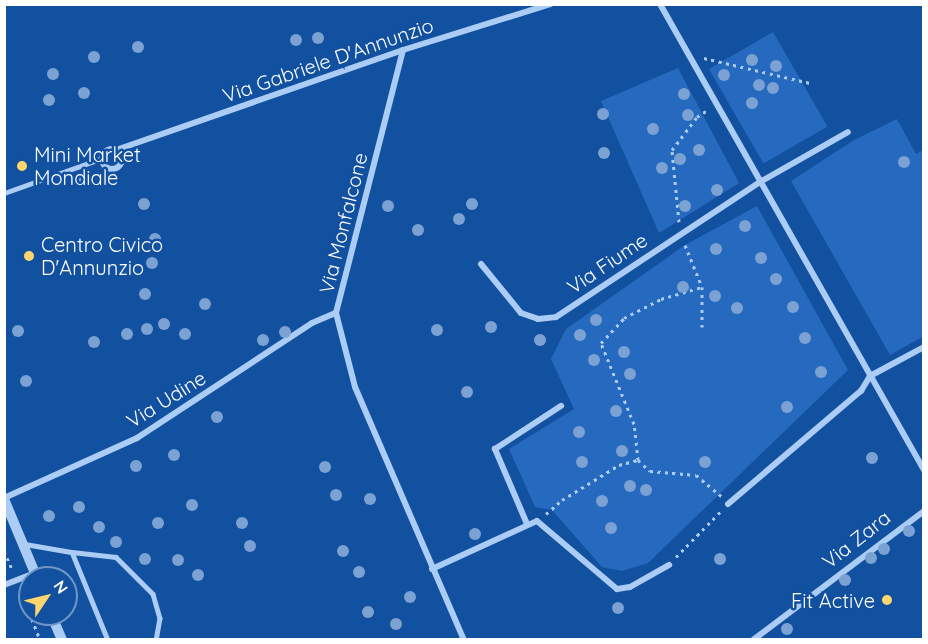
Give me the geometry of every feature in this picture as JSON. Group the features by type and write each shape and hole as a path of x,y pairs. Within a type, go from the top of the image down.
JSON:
{"street":[{"name":"Via Gabriele D'Annunzio","path":"4,193 102,158 107,150 116,150 403,50 551,4"},
{"path":"660,4 924,470"},
{"name":"Via Monfalcone","path":"403,50 336,313 354,387 464,639"},
{"name":"Via Fiume","path":"481,264 521,314 538,319 556,317 760,182 848,132"},
{"name":"Via Gabriele D'Annunzio","path":"102,158 109,168 118,167 122,158 116,150"},
{"name":"Via Udine","path":"4,498 137,438 312,323 336,313"},
{"path":"728,504 861,391 870,376 924,346"},
{"path":"527,524 495,449 561,406"},
{"path":"4,498 32,566"},
{"name":"Via Zara","path":"753,639 924,511"},
{"path":"432,569 537,521 617,589 630,586 669,565"},
{"path":"4,585 16,580"}],"lane":[{"path":"23,544 116,558 153,594 159,618 156,639"},
{"path":"72,552 108,639"}],"path":[{"path":"690,59 711,58 810,83"},
{"path":"697,117 672,150 680,235 702,287 702,327"},
{"path":"669,565 728,504 696,476 650,471 638,460 634,424 601,343 624,318 661,299 702,287"},
{"path":"537,521 562,500 619,465 638,460"},
{"path":"4,551 40,639"}],"shaded area":[{"path":"773,32 828,126 763,163 709,69"},
{"path":"678,68 739,183 659,233 601,101"},
{"path":"897,119 916,154 923,150 924,336 890,355 791,181 854,140"},
{"path":"757,206 848,370 648,563 622,571 602,567 552,510 535,507 509,449 574,409 551,359 566,329 685,245"}],"place":[{"name":"Mini Market Mondiale","path":"22,166"},
{"name":"Centro Civico D'Annunzio","path":"29,256"},
{"name":"Fit Active","path":"887,600"}]}
